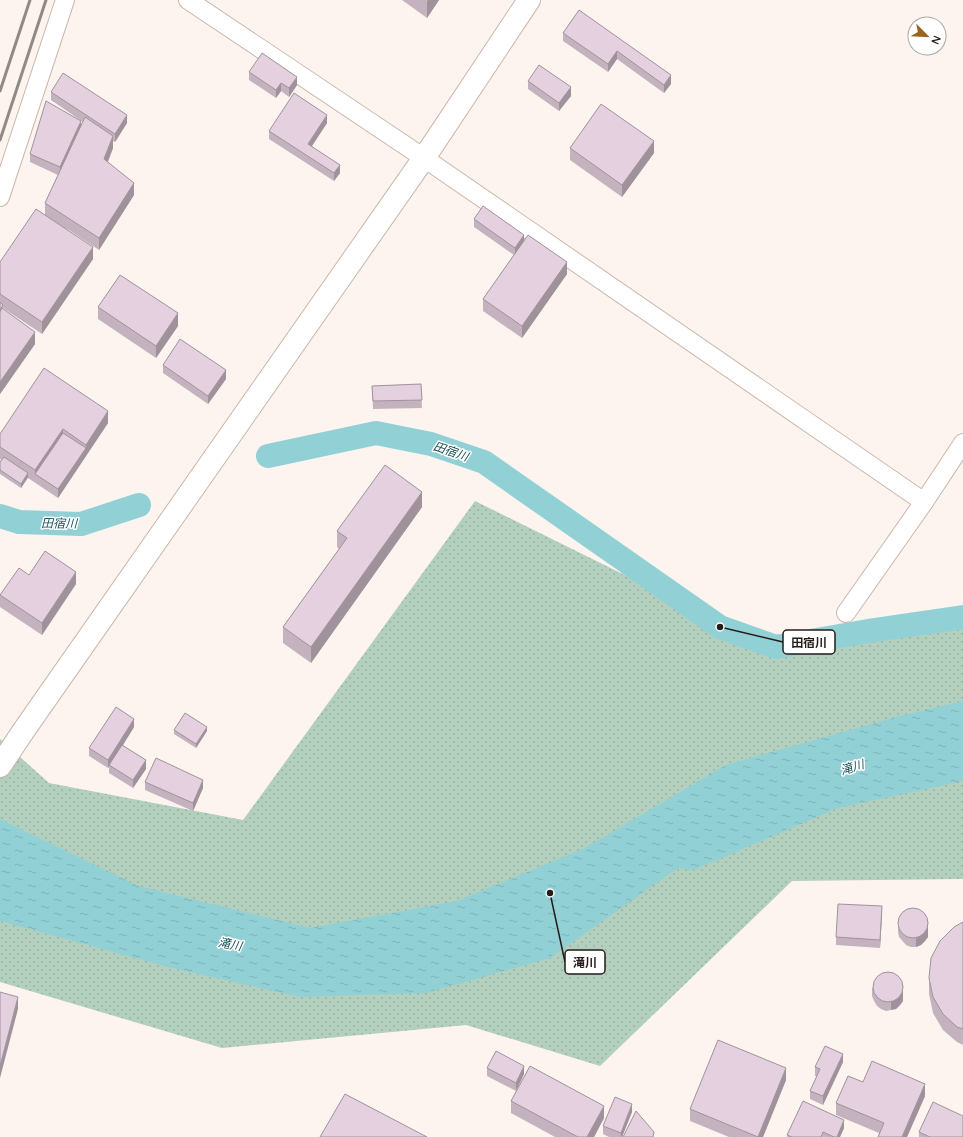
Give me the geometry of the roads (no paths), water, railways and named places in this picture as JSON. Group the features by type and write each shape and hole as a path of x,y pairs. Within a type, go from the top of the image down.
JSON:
{"street":[{"path":"0,197 65,0"},
{"path":"188,0 424,158 924,502"},
{"path":"0,766 424,158 529,0"},
{"path":"846,613 924,502 963,443"}],"water":[{"path":"963,701 963,781 838,808 694,870 678,868 550,958 426,993 300,997 172,968 0,921 0,819 138,886 310,928 457,901 585,848 726,765 900,716"}],"waterway":[{"name":"田宿川","path":"268,456 376,433 431,444 484,462 720,627 776,647 874,630 963,617"},
{"name":"田宿川","path":"0,516 19,522 81,524 139,505"}],"railway":[{"path":"0,91 30,0"},
{"path":"0,140 46,0"}],"place":[{"name":"田宿川","path":"720,627"},
{"name":"滝川","path":"550,893"}]}
